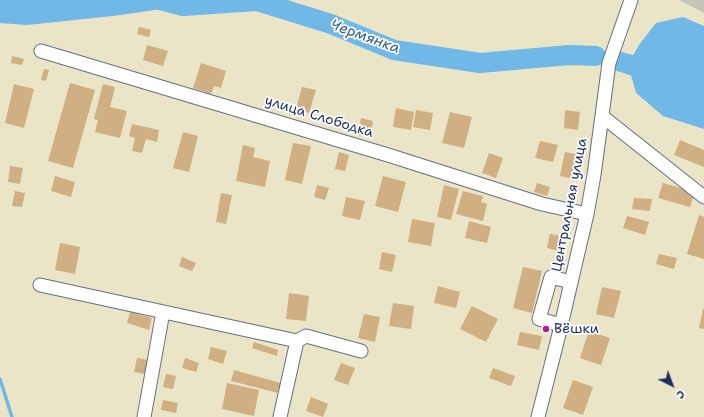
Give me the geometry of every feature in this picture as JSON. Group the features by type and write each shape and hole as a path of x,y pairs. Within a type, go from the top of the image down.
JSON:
{"street":[{"name":"Центральная улица","path":"538,417 587,214 594,175 608,63 631,0"},
{"name":"улица Слободка","path":"41,51 388,155 542,204 587,214"},
{"path":"602,116 704,197"},
{"path":"561,325 539,319 551,277 571,282"},
{"path":"40,284 297,341 306,336 361,351"},
{"path":"144,417 163,312"},
{"path":"280,417 297,341"}],"shaded area":[{"path":"679,0 704,0 704,13"}],"water":[{"path":"0,0 184,0 183,6 113,16 27,25 0,23"},
{"path":"683,17 704,26 704,129 663,116 636,93 628,64 639,45 656,23"}],"building":[{"path":"139,27 151,30 149,37 137,34"},
{"path":"147,45 168,51 163,66 143,60"},
{"path":"12,56 24,59 22,65 11,63"},
{"path":"201,63 226,71 221,88 214,86 211,94 193,88"},
{"path":"44,69 49,70 46,81 41,80"},
{"path":"70,83 95,90 73,168 48,161"},
{"path":"14,84 34,89 24,128 5,123"},
{"path":"103,84 115,87 110,107 127,111 120,138 95,132 98,120 94,119"},
{"path":"302,87 316,90 309,113 296,109"},
{"path":"396,108 414,112 411,130 393,127"},
{"path":"416,110 433,113 430,130 413,127"},
{"path":"565,110 580,112 578,130 564,128"},
{"path":"450,112 472,117 464,148 442,143"},
{"path":"361,118 373,121 370,137 358,135"},
{"path":"132,124 159,130 157,142 146,139 142,153 132,151 135,138 129,136"},
{"path":"183,132 198,136 189,172 173,168"},
{"path":"680,140 704,150 704,167 674,155"},
{"path":"540,141 558,145 553,162 535,158"},
{"path":"293,143 311,146 302,184 285,180"},
{"path":"243,145 255,148 253,157 270,161 265,187 236,181"},
{"path":"339,152 349,155 345,171 335,169"},
{"path":"565,152 580,155 575,179 560,176"},
{"path":"489,153 503,158 496,178 482,173"},
{"path":"10,166 23,168 20,184 8,182"},
{"path":"55,176 75,182 71,197 51,191"},
{"path":"383,176 406,182 398,212 375,206"},
{"path":"537,183 550,187 547,196 534,192"},
{"path":"663,183 695,192 690,207 658,198"},
{"path":"317,185 329,188 325,200 314,197"},
{"path":"444,185 459,189 451,220 437,217"},
{"path":"15,191 25,193 22,207 12,206"},
{"path":"463,191 483,196 481,202 487,204 483,221 456,214"},
{"path":"221,193 232,195 226,224 216,222"},
{"path":"346,197 365,201 360,220 342,216"},
{"path":"634,198 652,199 650,211 632,209"},
{"path":"699,215 704,217 704,259 687,254"},
{"path":"627,216 649,222 645,235 623,228"},
{"path":"412,219 435,223 431,246 408,242"},
{"path":"469,221 491,227 487,243 465,238"},
{"path":"550,234 561,236 558,251 547,248"},
{"path":"60,243 80,247 75,274 55,270"},
{"path":"382,252 396,255 392,272 379,269"},
{"path":"659,254 677,258 674,269 656,264"},
{"path":"182,257 196,263 192,271 179,266"},
{"path":"523,267 542,271 532,313 513,308"},
{"path":"438,286 460,292 456,308 434,303"},
{"path":"602,287 621,291 614,318 596,314"},
{"path":"289,293 309,296 306,321 286,319"},
{"path":"393,303 414,306 411,329 389,326"},
{"path":"472,306 498,319 486,342 460,329"},
{"path":"704,309 704,329 699,328"},
{"path":"130,312 152,318 149,330 127,323"},
{"path":"364,314 380,317 375,342 358,338"},
{"path":"589,331 610,338 601,365 580,358"},
{"path":"520,332 542,336 539,350 517,345"},
{"path":"254,342 278,350 277,356 252,348"},
{"path":"211,347 227,351 223,364 208,359"},
{"path":"137,358 148,360 145,374 134,372"},
{"path":"185,358 199,363 196,372 182,368"},
{"path":"341,363 355,368 348,385 334,380"},
{"path":"493,368 515,376 511,386 489,378"},
{"path":"234,370 281,383 278,393 231,381"},
{"path":"166,374 176,376 173,389 163,387"},
{"path":"573,380 593,387 583,415 563,408"},
{"path":"227,383 259,390 254,416 222,409"},
{"path":"311,397 328,404 323,417 306,411"},
{"path":"163,400 178,403 176,413 161,410"}],"waterway":[{"name":"Чермянка","path":"160,0 183,6 257,1 331,24 394,50 480,63 569,55 596,56"},
{"name":"Чермянка","path":"621,62 704,89"},
{"path":"0,379 12,417"}],"place":[{"name":"Вёшки","path":"546,329"}]}
